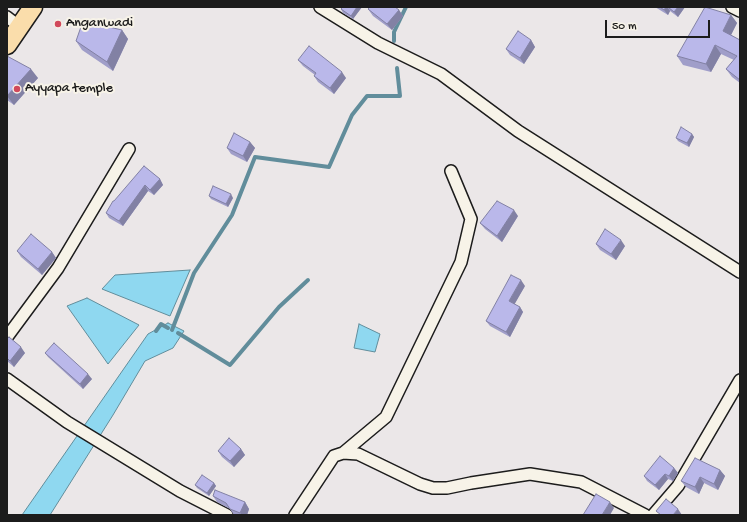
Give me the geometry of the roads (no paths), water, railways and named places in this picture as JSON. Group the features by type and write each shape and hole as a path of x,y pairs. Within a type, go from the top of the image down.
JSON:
{"main road":[{"path":"7,46 13,22 33,7"}],"street":[{"path":"320,7 378,43 441,74 518,131 740,272"},
{"path":"732,7 740,11"},
{"path":"7,337 58,268 84,228 98,200 129,149"},
{"path":"295,515 334,456 343,453 386,417 461,262 471,219 451,171"},
{"path":"7,379 67,422 180,491 227,515"},
{"path":"654,515 678,486 740,380"},
{"path":"343,453 358,454 420,484 434,488 447,488 530,474 581,482 645,515"}],"water":[{"path":"190,270 170,316 102,289 115,275"},
{"path":"87,298 139,325 108,364 67,306"},
{"path":"168,323 184,331 173,348 145,361 50,515 22,515 148,334"},
{"path":"359,324 380,334 375,352 354,348"}],"waterway":[{"path":"394,41 394,32 406,7"},
{"path":"172,330 194,273 232,215 255,157 329,167 352,115 367,96 400,96 397,68"},
{"path":"178,333 230,365 279,307 308,280"},
{"path":"156,331 161,324 168,328"}],"place":[{"name":"Anganwadi","path":"58,24"},
{"name":"Ayyapa temple","path":"17,89"}]}
